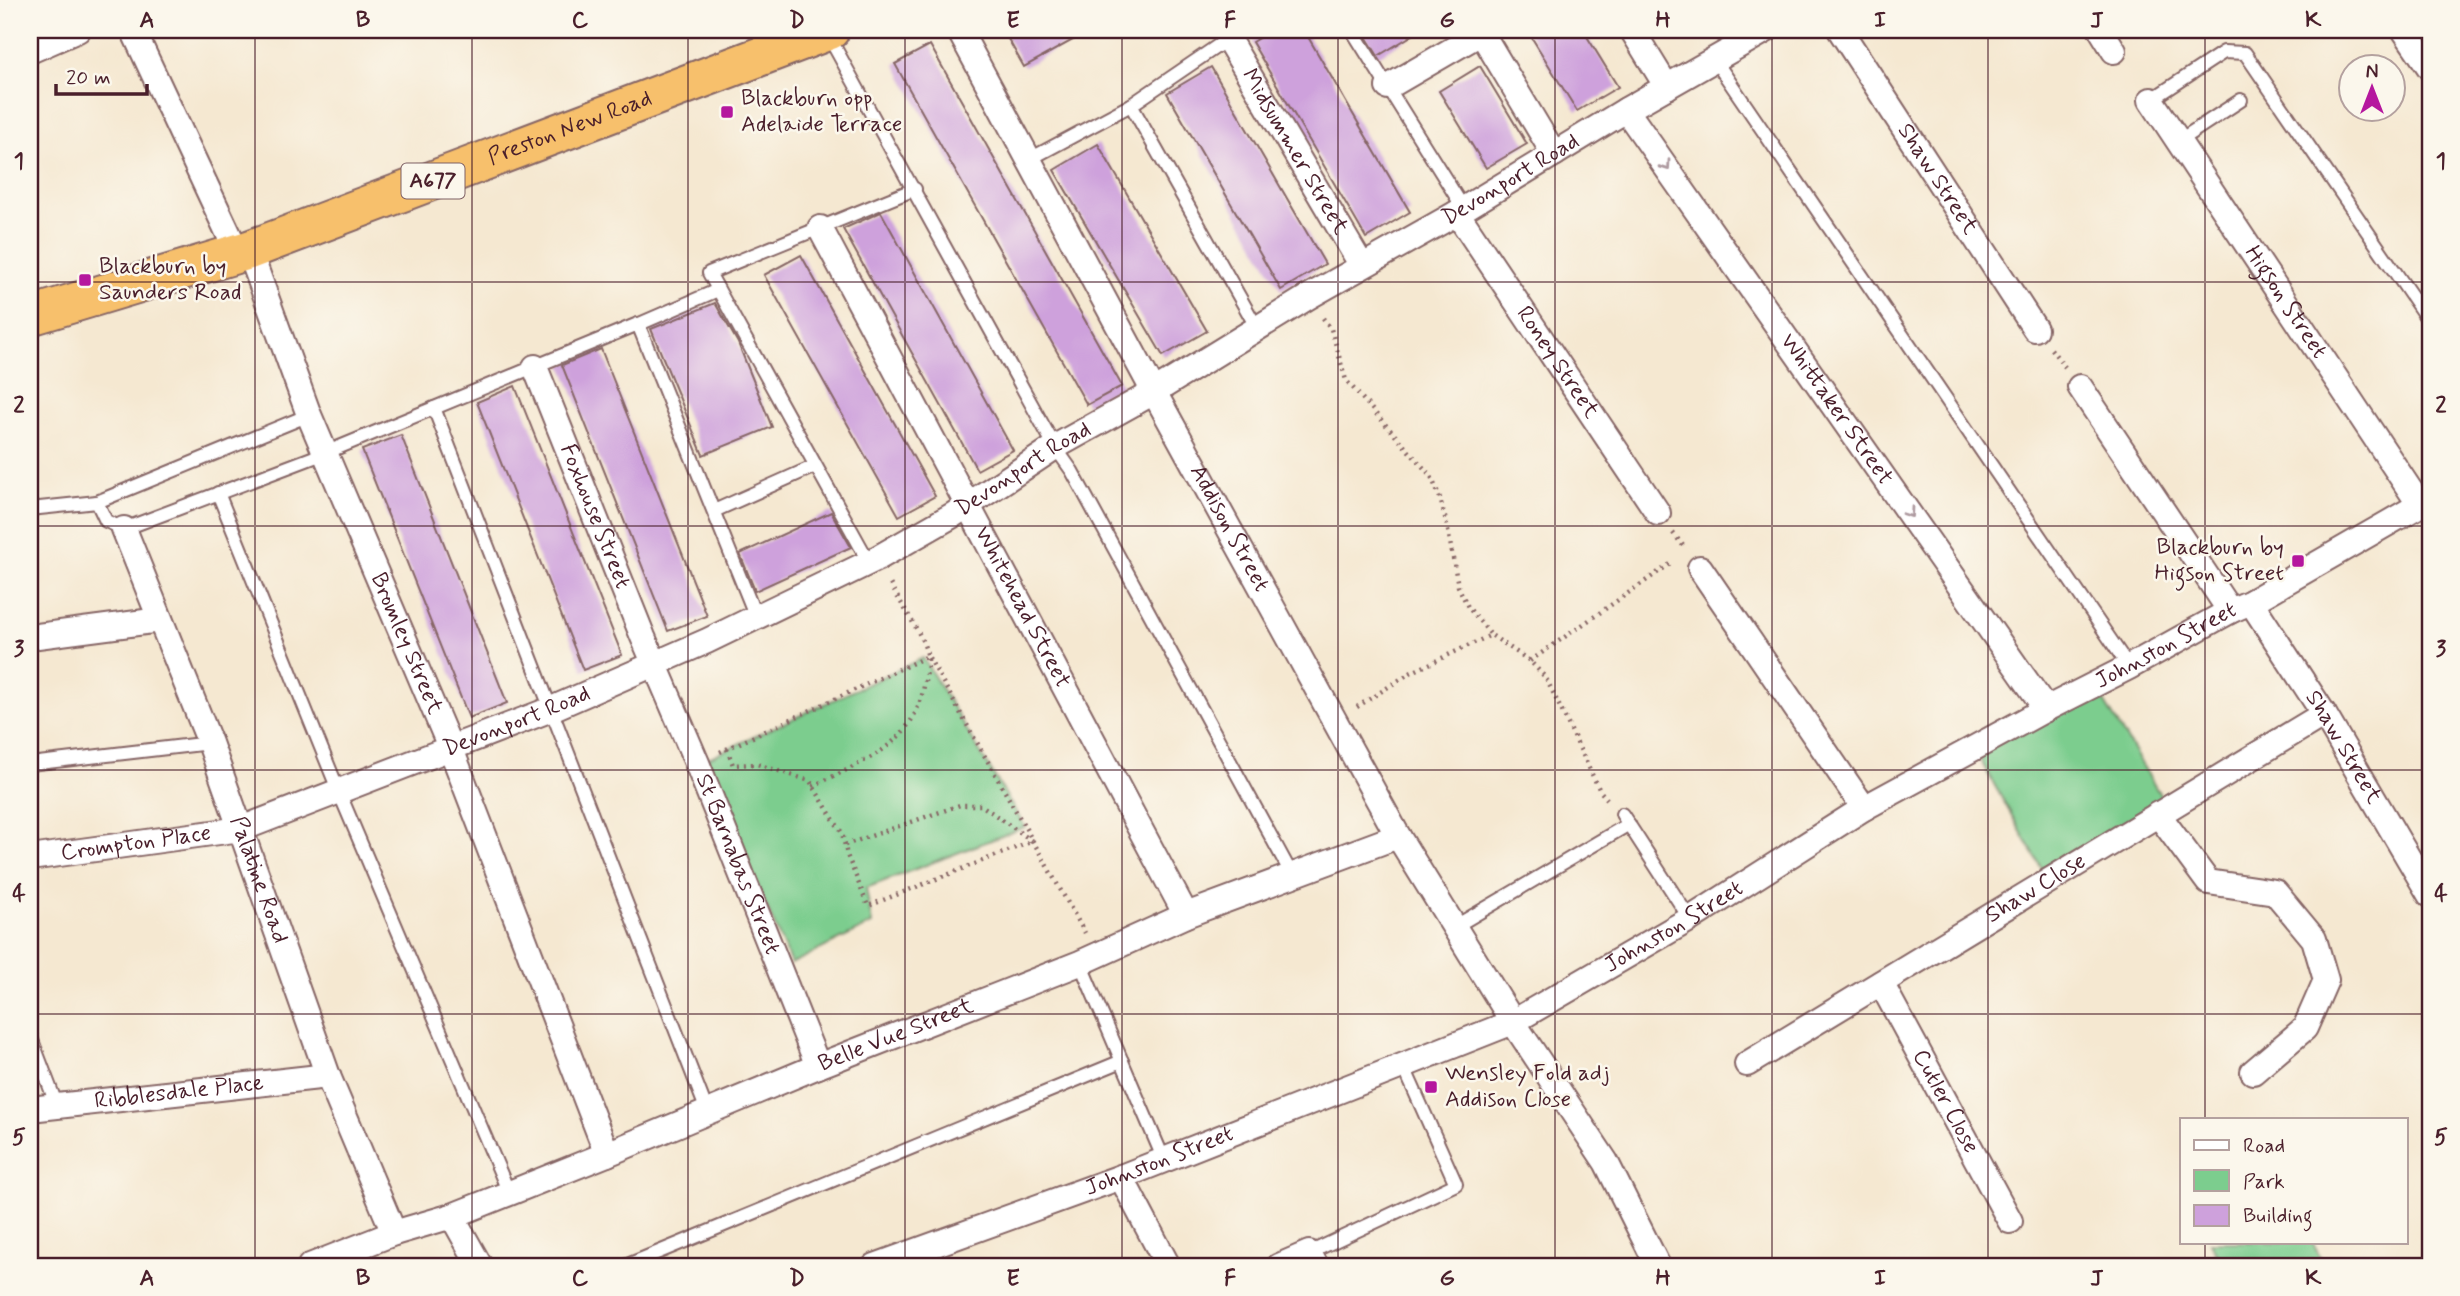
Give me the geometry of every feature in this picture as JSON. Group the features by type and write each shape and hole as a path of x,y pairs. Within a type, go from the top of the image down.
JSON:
{"highway":[{"name":"Preston New Road","path":"30,316 244,252 828,31"}],"street":[{"path":"30,51 78,30"},
{"name":"Bromley Street","path":"133,30 244,252 309,415 451,749 607,1154"},
{"name":"Addison Street","path":"959,30 1398,836 1513,1021 1606,1162 1658,1266"},
{"path":"1632,30 1667,87"},
{"name":"Devonport Road","path":"241,829 550,710 656,665 872,560 969,505 1055,447 1154,392 1308,297 1461,211 1626,110 1766,30"},
{"name":"Shaw Street","path":"1840,30 2035,329"},
{"path":"2101,30 2114,51"},
{"path":"2404,30 2430,68"},
{"path":"1388,87 1483,31 1554,154"},
{"name":"Midsummer Street","path":"1235,34 1362,266"},
{"name":"Higson Street","path":"2151,100 2177,142 2425,502"},
{"name":"Whittaker Street","path":"1626,110 2046,709"},
{"name":"Roney Street","path":"1461,211 1658,513"},
{"name":"Whitehead Street","path":"820,228 1186,915"},
{"name":"Foxhouse Street","path":"535,367 656,665"},
{"name":"Shaw Street","path":"2080,387 2324,714 2430,895"},
{"name":"Johnston Street","path":"875,1266 911,1260 1513,1021 1690,919 1864,808 2241,606 2425,502"},
{"name":"Palatine Road","path":"124,529 210,743 328,1076 394,1233"},
{"path":"1694,560 1864,808"},
{"path":"30,637 160,620"},
{"name":"St Barnabas Street","path":"656,665 818,1066"},
{"name":"Shaw Close","path":"1747,1064 2324,714"},
{"path":"2158,814 2208,882 2275,892 2314,939 2326,981 2305,1028 2253,1072"},
{"name":"Crompton Place","path":"30,858 241,829"},
{"name":"Belle Vue Street","path":"326,1264 394,1233 452,1216 1088,959 1186,915 1398,836"},
{"name":"Cutler Close","path":"1881,984 2010,1221"},
{"name":"Ribblesdale Place","path":"30,1109 328,1076"},
{"path":"1121,1177 1168,1266"},
{"path":"452,1216 480,1266"},
{"path":"1279,1266 1312,1260"}],"lane":[{"path":"1352,30 1461,211"},
{"path":"828,31 1292,875"},
{"path":"1028,160 1131,105 1235,34"},
{"path":"2151,100 2224,52 2245,53 2430,323"},
{"path":"1714,59 2129,667"},
{"path":"2177,142 2241,100"},
{"path":"1131,105 1257,328"},
{"path":"872,560 815,466 709,273 915,189"},
{"path":"97,502 106,521 124,529 325,453 718,290"},
{"path":"637,325 756,617"},
{"path":"434,408 707,1111"},
{"path":"30,509 97,502 309,415"},
{"path":"714,511 815,466"},
{"path":"218,494 339,792 509,1193"},
{"path":"30,764 210,743"},
{"path":"1454,927 1625,819 1690,919"},
{"path":"1088,959 1122,1061 1164,1160"},
{"path":"30,1035 57,1106"},
{"path":"625,1266 1122,1061"},
{"path":"1312,1260 1456,1184 1403,1065"}],"path":[{"path":"1308,297 1331,329 1346,380 1431,476 1444,516 1458,586 1468,607 1491,635 1530,661 1546,678 1600,791 1625,819"},
{"path":"2035,329 2080,387"},
{"path":"1530,661 1694,560 1658,513"},
{"path":"872,560 1033,841 1088,959"},
{"path":"1335,720 1410,673 1491,635"},
{"path":"697,763 928,656"},
{"path":"813,786 879,752 908,728 923,691 928,656"},
{"path":"727,749 733,765 757,764 810,781 842,833 869,906 1033,841"},
{"path":"845,845 960,805 981,805 1033,841"}],"green space":[{"path":"923,658 1025,827 866,888 872,924 791,964 704,760"},
{"path":"2094,685 2168,808 2049,881 1974,749"},
{"path":"2211,1244 2313,1244 2325,1266 2224,1266"}],"building":[{"path":"1003,30 1091,30 1024,67"},
{"path":"1272,30 1304,30 1410,212 1366,238 1252,42"},
{"path":"1362,30 1421,30 1378,56"},
{"path":"1527,30 1583,30 1618,87 1577,111"},
{"path":"930,45 1122,386 1087,405 895,64"},
{"path":"1480,66 1527,144 1486,168 1439,91"},
{"path":"1211,67 1325,264 1281,290 1167,93"},
{"path":"1098,144 1207,331 1163,356 1054,170"},
{"path":"881,212 1013,450 977,470 843,229"},
{"path":"801,255 935,496 899,516 764,275"},
{"path":"715,303 738,343 772,427 703,455 651,329"},
{"path":"601,349 707,616 668,631 562,365"},
{"path":"515,386 622,655 583,670 477,402"},
{"path":"401,435 507,703 469,718 362,450"},
{"path":"831,512 851,547 755,591 740,554"}],"place":[{"name":"Blackburn opp Adelaide Terrace","path":"727,112"},
{"name":"Blackburn by Saunders Road","path":"85,280"},
{"name":"Blackburn by Higson Street","path":"2298,561"},
{"name":"Wensley Fold adj Addison Close","path":"1431,1087"}]}
